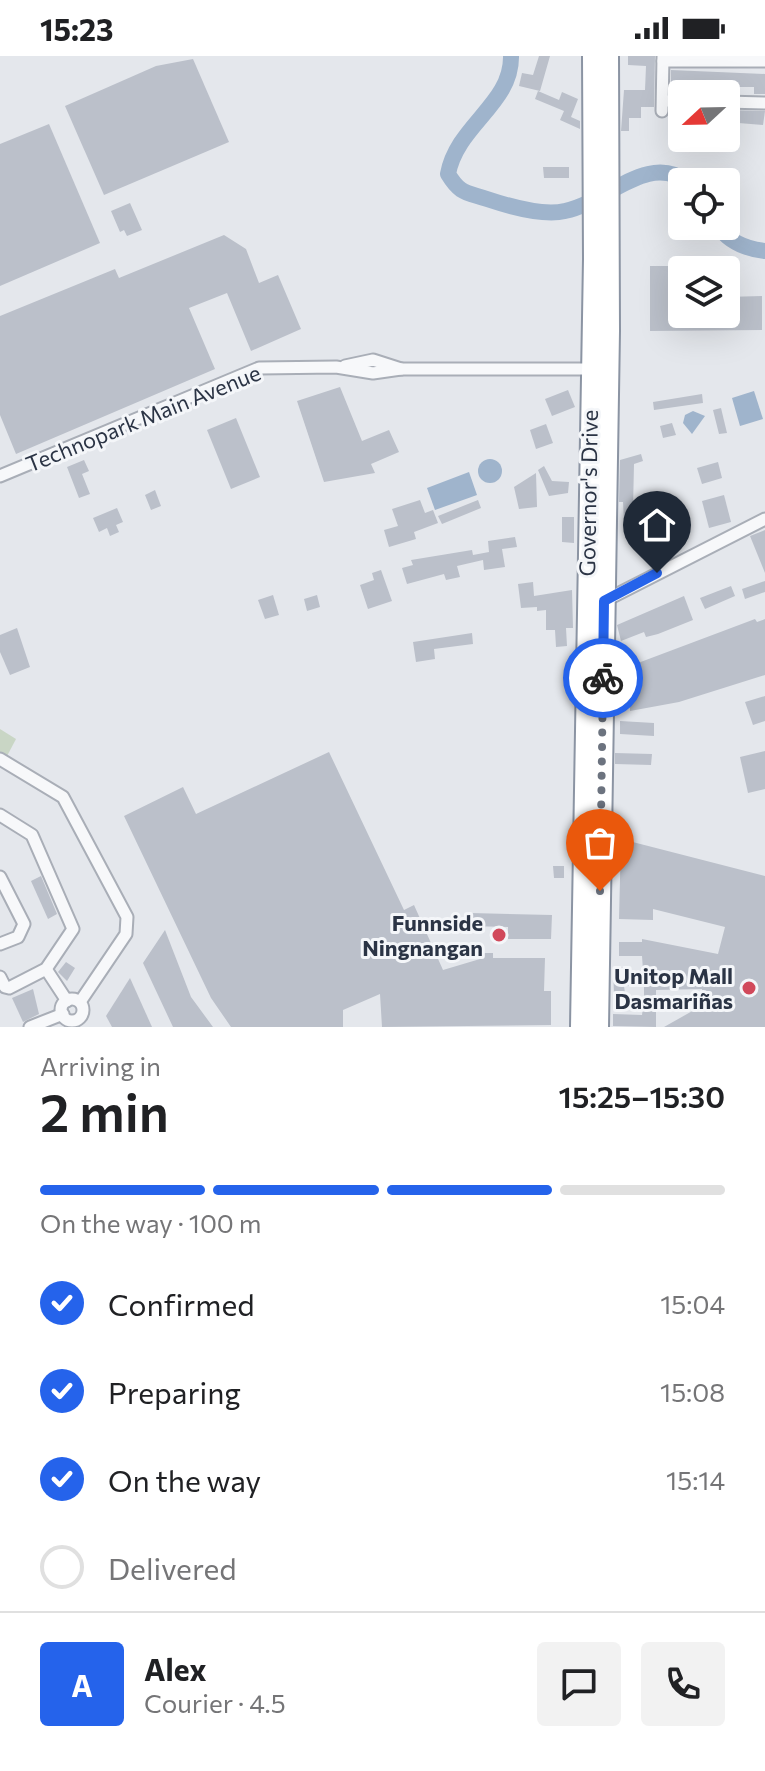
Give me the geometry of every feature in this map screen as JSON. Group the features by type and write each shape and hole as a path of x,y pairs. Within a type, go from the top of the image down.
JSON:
{"highway":[{"name":"Governor's Drive","path":"593,56 602,166"},
{"name":"Governor's Drive","path":"581,1027 602,166 608,56"},
{"name":"Governor's Drive","path":"598,1027 604,601 599,369"}],"street":[{"path":"668,104 662,106 663,58 765,61"},
{"path":"740,102 765,103"},
{"name":"Technopark Main Avenue","path":"0,476 259,368 336,367 373,373 401,369 599,369"},
{"path":"604,601 765,519"},
{"path":"0,759 63,797 127,917 126,934 80,1002"},
{"path":"0,815 32,835 72,921 69,938 46,969 9,988 5,987 0,977"},
{"path":"0,877 24,924 18,937 0,944"},
{"path":"46,969 67,1001"},
{"path":"67,1001 80,1002"},
{"path":"63,1014 67,1001"},
{"path":"63,1014 79,1023 83,1010 80,1002"},
{"path":"30,1027 63,1014"}],"green space":[{"path":"0,729 16,739 6,758 0,755"}],"water":[{"path":"754,391 763,419 740,426 732,398"},
{"path":"693,411 705,416 692,434 683,423 685,415"},
{"path":"490,459 499,462 502,471 499,480 490,483 481,480 478,471 481,462"},
{"path":"469,472 477,495 435,510 427,488"}],"building":[{"path":"539,56 550,56 540,91 519,86 522,73 533,75"},
{"path":"628,56 655,56 654,107 641,107 641,118 629,118 629,131 621,131 624,90 645,90 646,66 628,65"},
{"path":"193,59 229,142 104,195 65,106 156,66"},
{"path":"671,70 765,74 765,94 754,94 754,87 740,87 740,80 671,80"},
{"path":"538,91 559,100 562,92 578,99 571,117 580,121 580,129 560,120 564,111 535,99"},
{"path":"740,110 765,111 763,125 740,123"},
{"path":"49,124 100,243 0,286 0,144"},
{"path":"543,167 569,167 569,178 544,178"},
{"path":"130,203 142,230 127,236 124,230 120,232 111,211"},
{"path":"224,235 246,249 259,283 278,275 301,329 251,351 227,293 189,308 215,369 16,454 0,415 0,316 115,269 119,278"},
{"path":"650,266 668,266 668,328 740,328 740,297 762,296 762,330 650,331"},
{"path":"340,387 362,441 389,430 399,452 371,464 375,473 324,482 297,401"},
{"path":"568,390 575,407 552,416 545,399"},
{"path":"702,394 703,403 654,410 653,402"},
{"path":"721,408 727,433 719,434 713,410"},
{"path":"236,418 260,477 231,489 207,430"},
{"path":"672,423 676,435 663,438 660,426"},
{"path":"546,424 553,443 536,449 530,430"},
{"path":"641,454 643,461 634,464 633,509 653,505 654,526 625,538 623,502 619,502 620,460"},
{"path":"84,460 89,471 82,474 90,494 79,498 67,467"},
{"path":"718,462 722,478 702,484 697,468"},
{"path":"544,466 552,481 569,482 568,493 549,496 538,470"},
{"path":"536,473 537,507 519,509 514,487"},
{"path":"155,490 161,506 151,510 145,495"},
{"path":"724,495 731,522 709,528 702,501"},
{"path":"420,500 425,513 433,510 438,523 414,532 416,539 389,547 384,530 398,526 392,509"},
{"path":"478,500 481,508 442,524 438,516"},
{"path":"117,508 123,522 116,525 119,532 110,536 107,528 99,532 93,518"},
{"path":"562,517 574,517 574,543 562,542"},
{"path":"765,530 765,573 750,536"},
{"path":"515,537 517,547 502,549 505,567 484,570 483,560 457,566 460,577 446,580 444,574 407,584 402,568 413,565 411,560 472,550 473,555 489,552 488,541"},
{"path":"381,570 392,601 368,609 360,585 374,580 372,573"},
{"path":"765,581 765,592 745,599 742,589"},
{"path":"533,582 534,596 572,590 573,628 566,628 567,646 556,647 555,630 546,630 546,610 521,608 518,584"},
{"path":"731,586 735,596 705,609 700,598"},
{"path":"273,595 279,615 265,619 258,600"},
{"path":"317,595 320,607 307,611 304,599"},
{"path":"684,596 693,620 658,634 646,637 644,632 621,641 617,625"},
{"path":"755,619 757,622 765,619 765,675 679,702 630,711 630,666"},
{"path":"17,628 30,667 10,675 0,652 0,635"},
{"path":"472,633 473,644 434,649 435,659 416,662 413,642"},
{"path":"765,696 765,721 753,725 745,702"},
{"path":"620,721 654,723 654,736 620,734"},
{"path":"765,751 765,789 748,793 740,757"},
{"path":"329,752 404,910 414,905 443,970 480,959 480,953 493,953 493,958 545,958 544,991 551,991 551,1025 382,1027 380,994 343,1010 343,1027 231,1027 211,998 124,816 183,787 196,814"},
{"path":"615,753 652,754 651,765 615,764"},
{"path":"621,839 765,876 765,1027 664,1027 703,1005 702,989 656,990 656,1027 613,1026 613,1014 642,1015 644,1000 644,985 624,986 625,993 614,994 613,967 624,967 624,972 643,970 642,956 619,956 619,942 642,942 642,939 718,954 725,927 653,909 653,920 619,919"},
{"path":"553,866 564,866 564,878 554,878"},
{"path":"41,876 57,914 48,919 31,881"},
{"path":"470,913 552,915 551,939 508,939 508,927 469,926"},
{"path":"165,930 191,997 213,1027 173,1027 143,963"},
{"path":"66,962 75,968 67,981 58,972"},
{"path":"130,978 152,1027 112,1027 106,1016"},
{"path":"33,989 39,1014 23,1022 12,998"}],"waterway":[{"path":"511,56 503,88 453,157 448,174 460,189 515,207 556,212 581,206 642,176 668,174"},
{"path":"733,240 765,251"}],"way so far":[{"path":"600,891 603,678"}],"place":[{"name":"Funnside Ningnangan","path":"499,935"},
{"name":"Unitop Mall Dasmariñas","path":"749,988"}],"route":[{"path":"603,678 604,601 657,573"}]}
